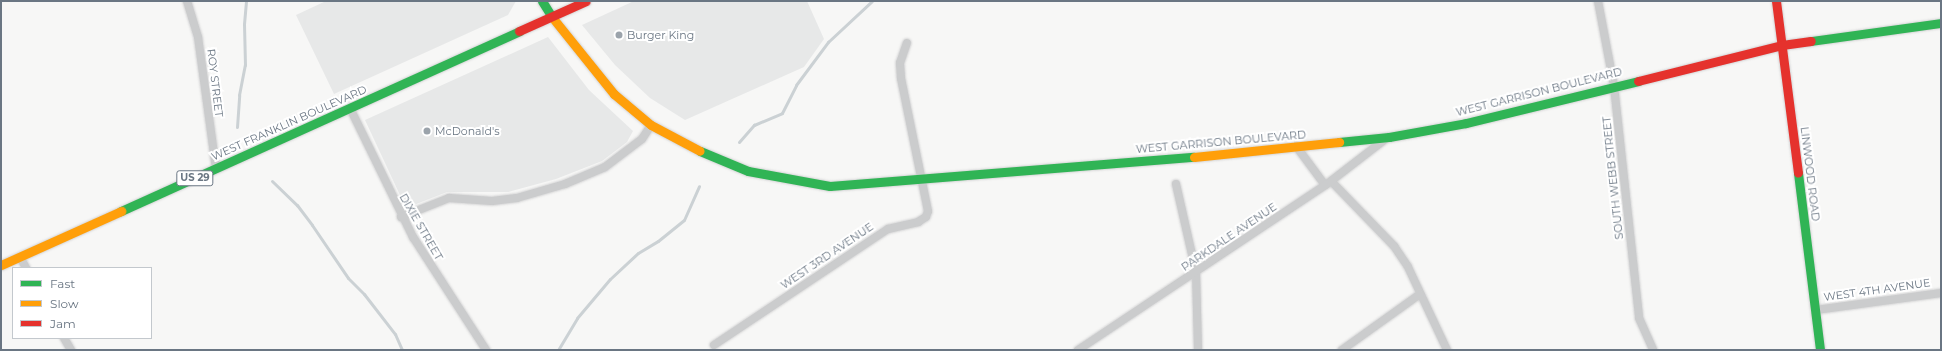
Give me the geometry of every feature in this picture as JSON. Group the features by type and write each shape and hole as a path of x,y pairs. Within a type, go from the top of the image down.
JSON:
{"main road":[{"name":"WEST GARRISON BOULEVARD","path":"542,1 552,16 614,94 651,124 707,155 748,171 787,180 830,186 921,180 1388,137 1466,123 1782,46 1879,30 1941,23"},
{"name":"WEST FRANKLIN BOULEVARD","path":"1,265 586,1"},
{"name":"LINWOOD ROAD","path":"1776,1 1820,350"}],"street":[{"name":"ROY STREET","path":"187,1 198,37 216,169"},
{"name":"SOUTH WEBB STREET","path":"1598,1 1614,86 1639,318 1653,350"},
{"path":"907,43 900,63 901,78 921,180"},
{"name":"DIXIE STREET","path":"350,108 401,217 486,350"},
{"path":"401,217 449,198 492,201 517,198 565,184 605,167 642,139 651,124"},
{"name":"PARKDALE AVENUE","path":"1078,350 1328,183 1388,137"},
{"path":"1296,146 1328,183 1394,246 1408,267 1447,350"},
{"name":"WEST 3RD AVENUE","path":"714,345 888,229 923,221 928,211 921,180"},
{"path":"1176,184 1196,272 1198,350"},
{"path":"20,257 25,267"},
{"name":"WEST 4TH AVENUE","path":"1816,310 1941,293"},
{"path":"1342,350 1420,294"},
{"path":"65,339 71,350"}],"shaded area":[{"path":"326,1 516,1 508,15 334,94 296,15"},
{"path":"634,1 807,1 824,39 804,67 685,120 650,98 615,65 582,25"},
{"path":"548,37 589,90 633,131 627,142 602,161 556,179 508,192 447,192 406,208 365,120"}],"waterway":[{"path":"237,127 239,95 245,65 244,24 246,1"},
{"path":"739,142 754,125 782,113 796,85 828,42 872,1"},
{"path":"272,181 297,205 348,278 364,294 395,334 402,350"},
{"path":"558,350 577,318 610,279 638,253 658,241 684,220 699,186"}],"traffic: fast":[{"path":"542,1 552,17"},
{"path":"1811,41 1941,23"},
{"path":"121,211 519,31"},
{"path":"1339,142 1389,137 1466,123 1638,81"},
{"path":"700,151 748,171 830,186 1194,157"},
{"path":"1798,173 1820,350"}],"traffic: slow":[{"path":"552,17 614,94 651,125 700,151"},
{"path":"1194,157 1339,142"},
{"path":"1,265 121,211"}],"traffic: jam":[{"path":"519,31 586,1"},
{"path":"1776,1 1798,173"},
{"path":"1638,81 1782,45 1811,41"}],"place":[{"name":"Burger King","path":"619,35"},
{"name":"McDonald's","path":"427,131"}]}
